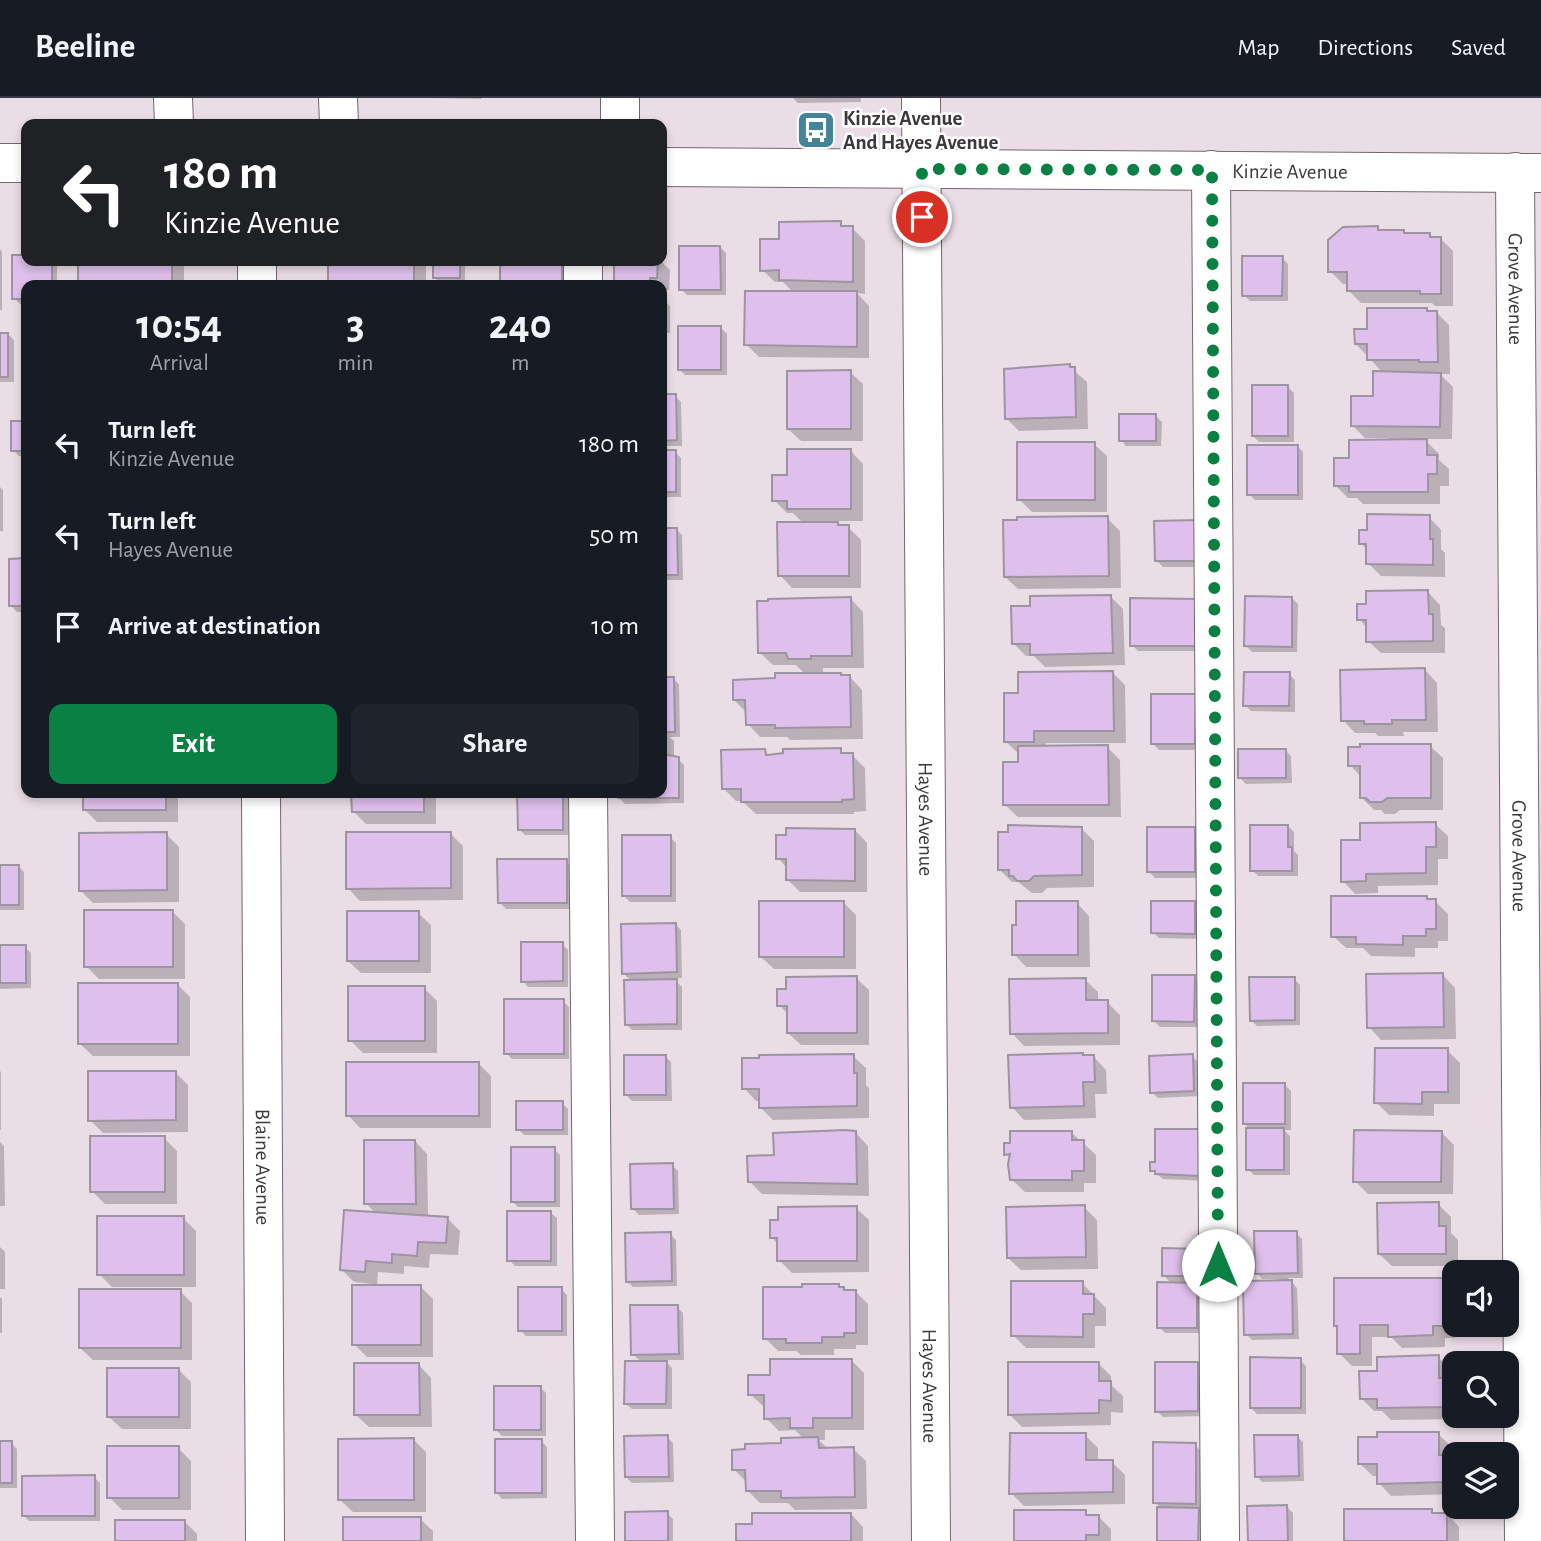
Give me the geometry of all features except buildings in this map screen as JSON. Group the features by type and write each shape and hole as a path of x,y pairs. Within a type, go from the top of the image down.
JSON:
{"street":[{"path":"173,98 174,119"},
{"path":"338,98 339,119"},
{"path":"620,98 620,119"},
{"name":"Hayes Avenue","path":"921,98 931,1541"},
{"path":"0,163 21,163"},
{"name":"Kinzie Avenue","path":"667,167 1528,172"},
{"path":"1212,170 1220,1541"},
{"name":"Grove Avenue","path":"1524,1541 1528,172"},
{"name":"Blaine Avenue","path":"261,798 265,1541"},
{"path":"588,798 595,1541"}],"place":[{"name":"Kinzie Avenue And Hayes Avenue","path":"816,130"}],"route":[{"path":"922,217 922,169 1212,170 1218,1265"}]}
